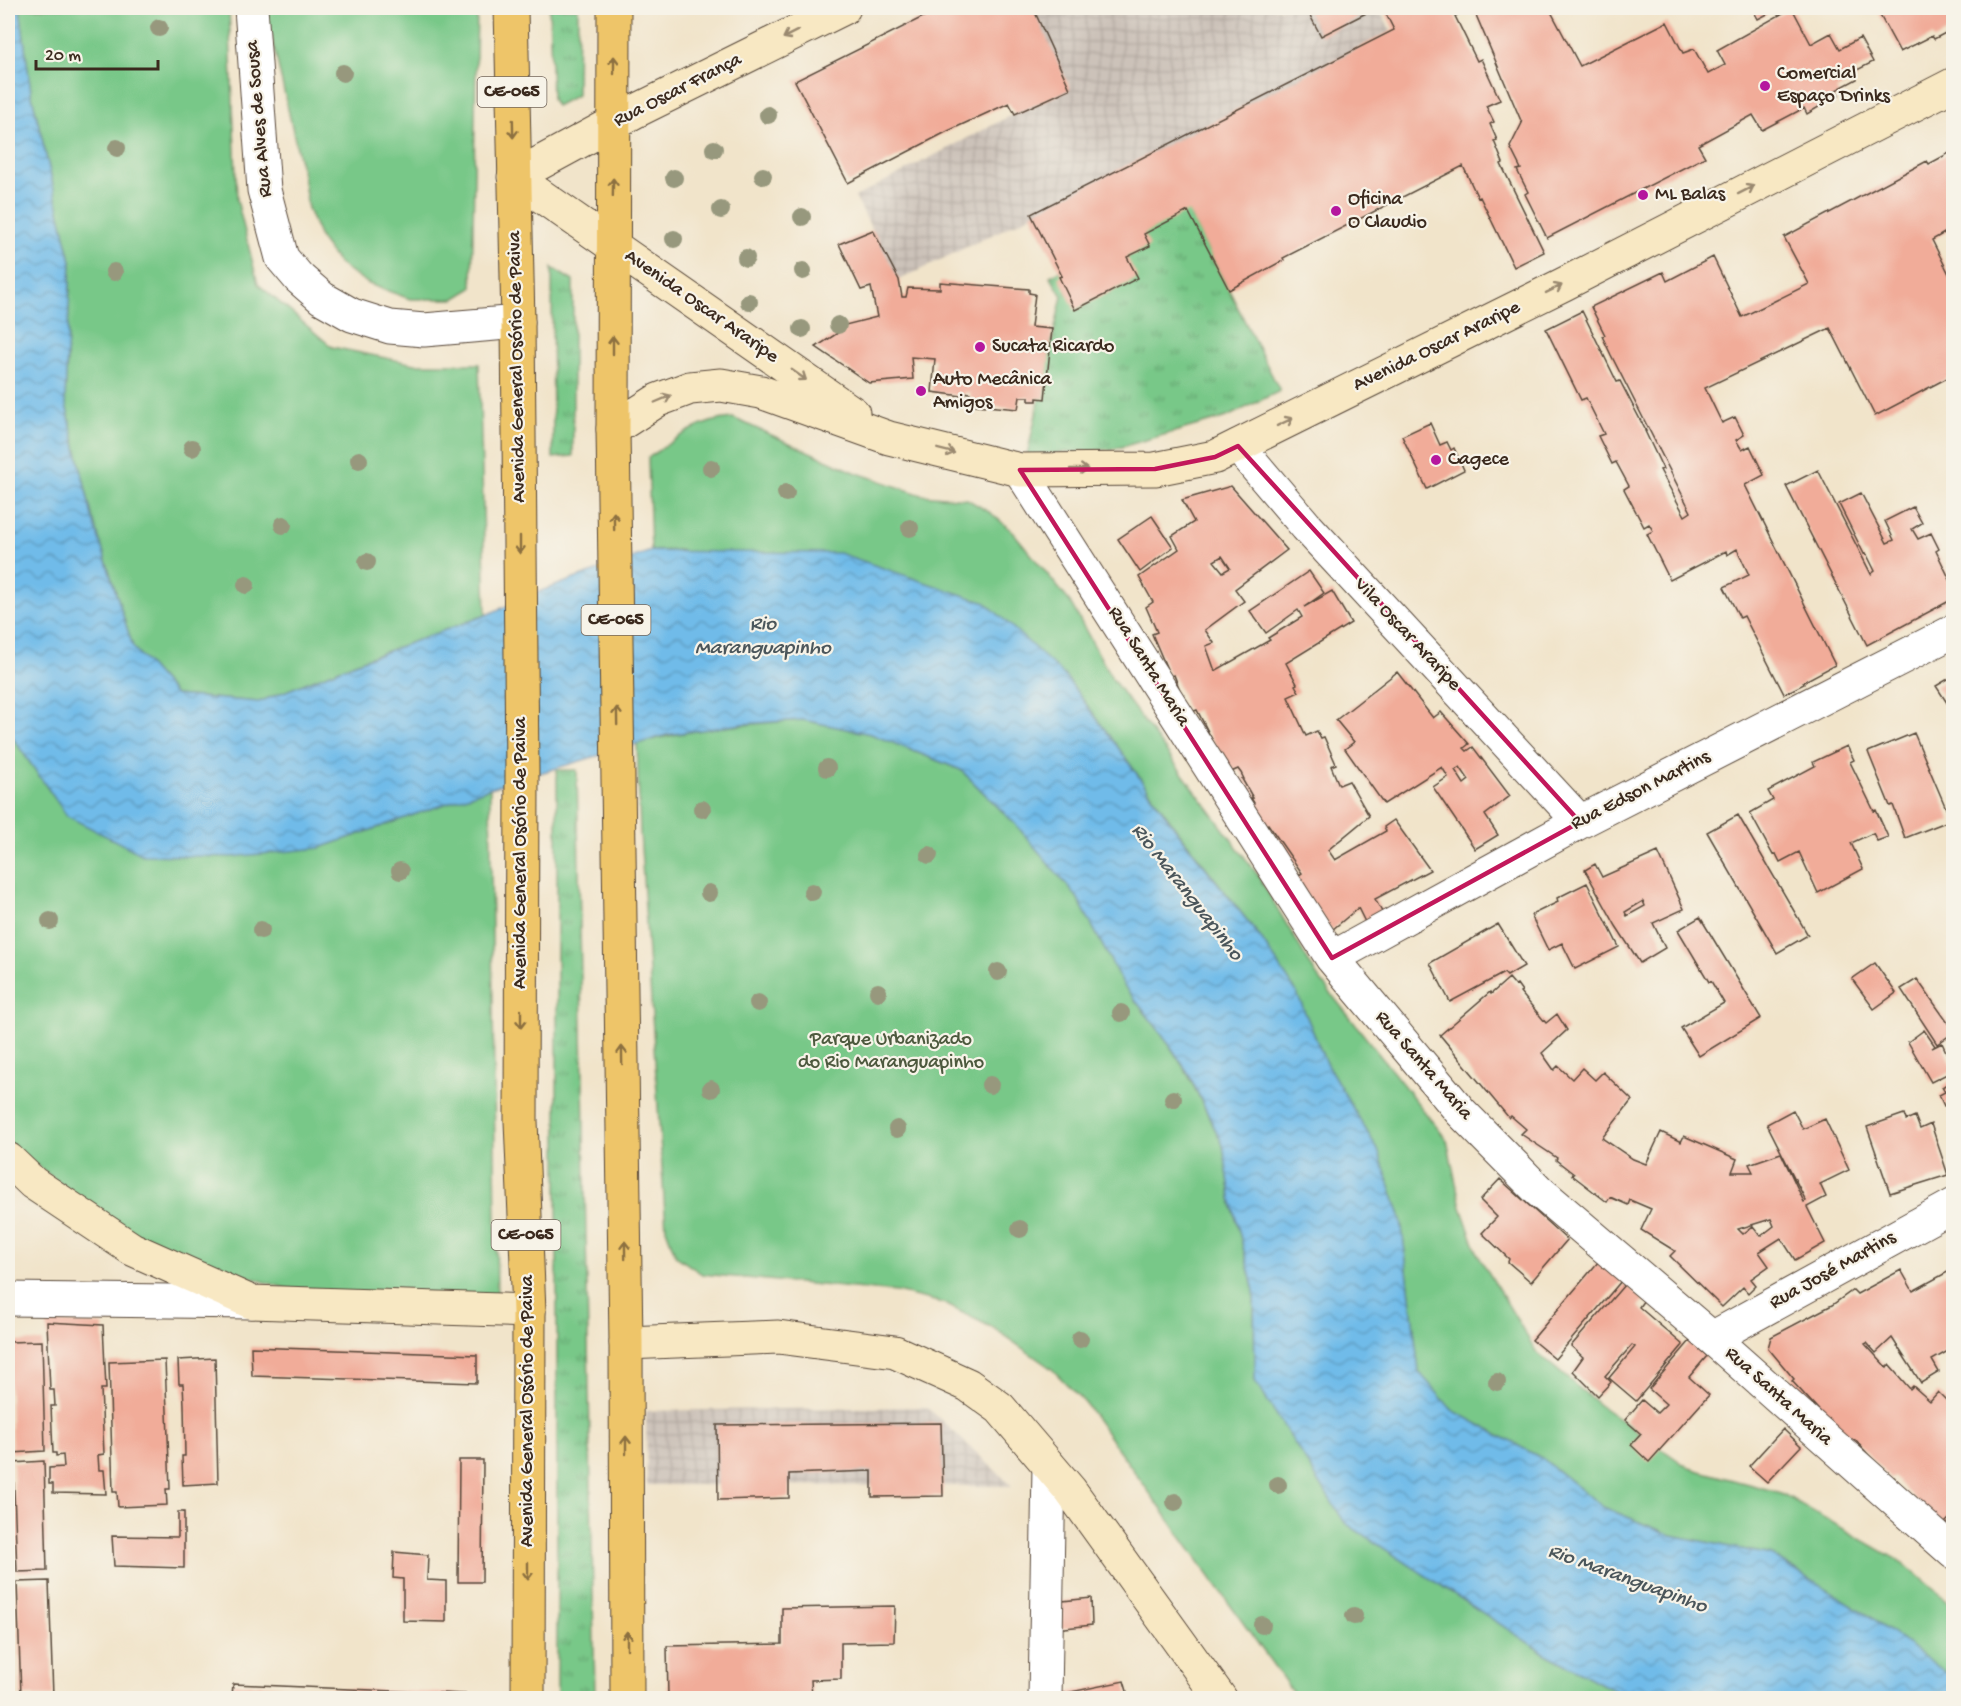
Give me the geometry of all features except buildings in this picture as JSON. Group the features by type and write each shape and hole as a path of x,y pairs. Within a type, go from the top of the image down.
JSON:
{"main road":[{"name":"Avenida General Osório de Paiva","path":"511,8 518,322 522,772 521,1120 529,1311 528,1698"},
{"name":"CE-065","path":"614,8 613,429 626,1343 627,1698"}],"street":[{"name":"Rua Alves de Sousa","path":"250,8 264,190 282,258 299,278 322,298 352,315 390,327 424,330 518,322"},
{"name":"Rua Oscar França","path":"514,177 614,123 844,8"},
{"name":"Avenida Oscar Araripe","path":"613,429 658,400 690,388 721,385 761,392 889,438 1020,470 1155,469 1215,457 1564,284 1953,84"},
{"name":"Avenida Oscar Araripe","path":"514,177 889,438"},
{"name":"Vila Oscar Araripe","path":"1238,446 1306,526 1580,822"},
{"name":"Rua Santa Maria","path":"1020,470 1332,958 1461,1112 1532,1183 1712,1338 1953,1553"},
{"name":"Rua Edson Martins","path":"1332,958 1580,822 1953,631"},
{"path":"8,1159 33,1183 132,1250 251,1302"},
{"name":"Rua José Martins","path":"1712,1338 1953,1205"},
{"path":"8,1299 251,1302 529,1311"},
{"path":"626,1343 778,1336 896,1352 968,1385 1000,1408 1070,1490 1220,1698"},
{"path":"1045,1698 1049,1466"}],"highlighted area":[{"path":"1238,446 1580,822 1332,958 1020,470 1155,469 1215,457"}],"shaded area":[{"path":"1030,8 1379,8 1391,31 1022,220 899,280 855,197 1069,85"},
{"path":"927,1407 1012,1486 647,1485 646,1411"}],"green space":[{"path":"20,8 229,8 237,200 258,284 332,347 415,364 479,364 486,615 355,663 259,702 175,695 133,647 92,516 65,400 71,261 31,92"},
{"path":"265,8 477,8 472,288 454,299 410,299 369,284 339,264 321,240 308,209 303,175"},
{"path":"549,8 578,8 577,95 556,106 552,99"},
{"path":"1187,207 1280,391 1227,417 1114,449 1027,455 1062,296 1050,276"},
{"path":"552,268 573,281 573,456 553,458"},
{"path":"733,418 857,473 922,495 967,499 991,513 1013,532 1070,602 1113,680 1257,874 1317,976 1447,1140 1461,1207 1478,1255 1537,1353 1602,1407 1689,1468 1781,1493 1903,1563 1953,1606 1953,1678 1871,1617 1771,1555 1671,1535 1603,1507 1543,1459 1452,1410 1419,1372 1401,1219 1378,1150 1325,1061 1297,993 1260,937 1178,831 1065,676 679,550 651,551 648,458 698,427 709,422"},
{"name":"Parque Urbanizado do Rio Maranguapinho","path":"803,720 871,734 961,770 1017,826 1077,897 1124,986 1162,1034 1186,1071 1223,1145 1232,1203 1254,1291 1255,1381 1541,1651 1628,1698 1297,1698 1085,1403 1052,1369 995,1329 943,1303 897,1292 702,1274 676,1256 666,1229 640,832 637,744 698,730"},
{"path":"8,731 67,816 320,848 490,788 497,1301 298,1292 137,1243 8,1143"},
{"path":"557,770 577,770 595,1698 557,1698"}],"water":[{"name":"Rio Maranguapinho","path":"8,8 20,8 31,92 71,261 65,400 92,516 133,647 175,695 259,702 355,663 486,615 541,591 651,551 839,553 986,603 1065,676 1177,831 1260,937 1297,993 1325,1061 1378,1150 1401,1219 1419,1372 1452,1410 1543,1459 1603,1507 1671,1535 1771,1555 1871,1617 1953,1678 1953,1698 1628,1698 1541,1651 1345,1523 1255,1381 1254,1291 1232,1203 1223,1145 1187,1071 1162,1034 1124,986 1077,897 1017,826 961,770 871,734 803,720 743,724 667,735 490,788 320,848 232,857 143,855 67,816 8,731"}],"place":[{"name":"Comercial Espaço Drinks","path":"1765,86"},
{"name":"ML Balas","path":"1643,195"},
{"name":"Oficina O Claudio","path":"1336,211"},
{"name":"Sucata Ricardo","path":"980,347"},
{"name":"Auto Mecânica Amigos","path":"921,391"},
{"name":"Cagece","path":"1436,460"}]}
